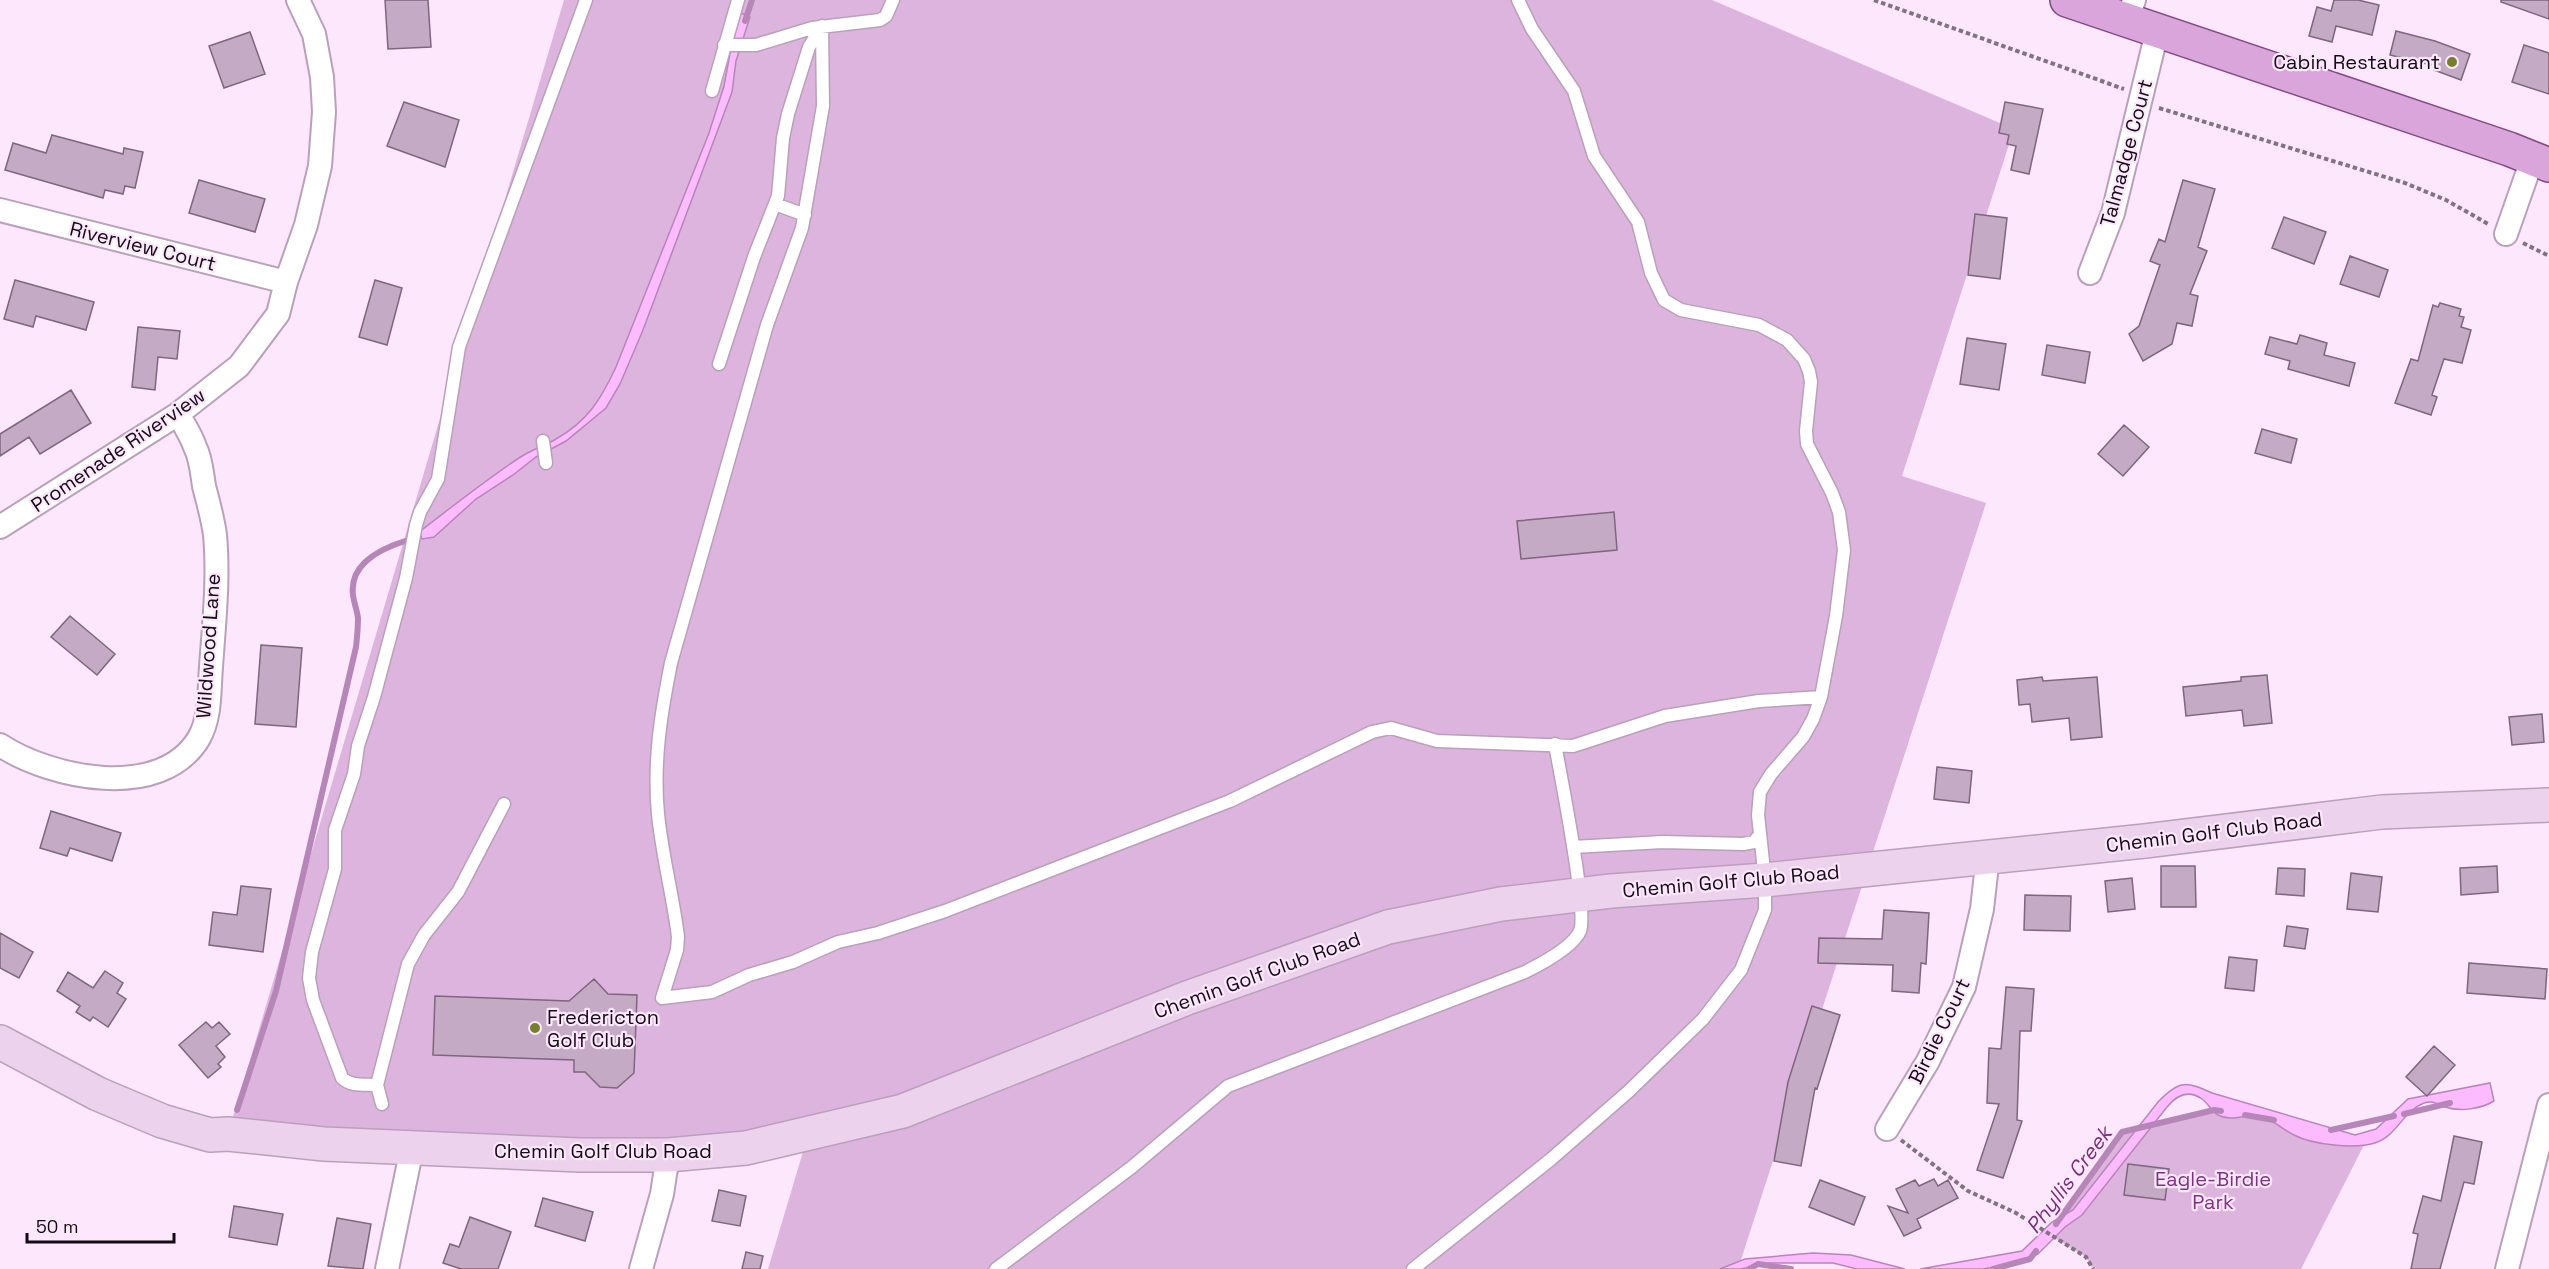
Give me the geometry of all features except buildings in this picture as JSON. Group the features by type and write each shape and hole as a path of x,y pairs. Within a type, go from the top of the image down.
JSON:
{"main road":[{"path":"2067,0 2139,18 2540,162"}],"street":[{"name":"Promenade Riverview","path":"0,527 178,414 239,366 278,314 286,282 306,225 320,166 324,112 322,77 314,34 298,0"},
{"name":"Talmadge Court","path":"2091,273 2113,213 2139,102 2139,18"},
{"path":"2506,234 2540,162"},
{"name":"Riverview Court","path":"0,210 286,282"},
{"name":"Wildwood Lane","path":"0,745 40,765 73,775 105,778 137,776 160,770 182,757 199,738 207,714 215,616 215,535 196,448 178,414"},
{"name":"Chemin Golf Club Road","path":"0,1042 98,1094 162,1120 210,1135 228,1134 324,1144 580,1155 669,1155 746,1148 903,1111 1187,998 1388,927 1501,904 1579,895 1765,880 2145,841 2382,812 2549,805"},
{"name":"Birdie Court","path":"1887,1129 1928,1061 1964,987 1982,909 1988,856"},
{"path":"2507,1269 2549,1105"},
{"path":"387,1269 412,1148"},
{"path":"641,1269 662,1194 669,1155"}],"lane":[{"path":"377,1084 354,1084 342,1078 310,990 311,958 335,869 335,830 354,774 358,746 374,697 400,600 416,525 420,512 438,478 459,347 586,0"},
{"path":"712,91 738,0"},
{"path":"726,45 750,46 822,26 880,20 886,16 893,0"},
{"path":"1413,1269 1550,1160 1629,1091 1703,1019 1740,970 1765,910 1759,801 1764,783 1803,737 1821,697 1836,616 1844,550 1844,532 1832,493 1807,444 1806,431 1811,382 1804,359 1787,340 1759,325 1681,310 1664,300 1650,273 1638,222 1594,156 1574,91 1532,30 1518,0"},
{"path":"719,364 754,257 775,204 780,186 783,138 788,114 809,46 822,26"},
{"path":"822,26 823,106 805,214 797,247 767,325 670,663 660,720 656,776 663,854 678,937 677,950 662,998 712,992 749,975 793,962 838,942 878,933 945,911 1230,801 1372,732 1391,728 1437,741 1573,746 1665,716 1713,706 1821,697"},
{"path":"775,204 805,214"},
{"path":"543,441 546,462"},
{"path":"1000,1268 1132,1167 1228,1086 1541,964 1562,949 1580,930 1582,923 1573,847 1555,744"},
{"path":"382,1104 377,1084 408,964 424,935 458,892 504,804"},
{"path":"1573,847 1663,842 1743,844 1754,842 1760,834"}],"path":[{"path":"1874,0 2122,88 2139,102 2404,183 2446,200 2549,256"},
{"path":"1887,1129 1959,1185 2016,1213 2086,1257 2093,1269"}],"green space":[{"name":"Fredericton Golf Club","path":"564,0 1712,0 2014,129 1902,476 1986,503 1738,1269 768,1269 808,1135 746,1148 228,1134"},
{"name":"Eagle-Birdie Park","path":"2214,1110 2366,1141 2301,1269 2093,1269 2086,1257 2048,1234 2122,1132"}],"shaded area":[{"path":"741,13 750,17 736,61 732,92 643,330 620,384 606,408 566,441 536,457 476,499 434,537 422,539 419,532 506,467 577,425 599,399 616,367 709,133 724,86 731,48"},
{"path":"2490,1083 2494,1101 2489,1104 2477,1108 2451,1109 2427,1102 2411,1112 2383,1140 2357,1146 2323,1144 2302,1138 2258,1116 2224,1117 2218,1115 2197,1096 2183,1095 2167,1107 2082,1215 2065,1227 2038,1254 2023,1262 1983,1269 1920,1269 2022,1251 2052,1222 2073,1210 2158,1102 2177,1086 2196,1086 2212,1093 2355,1135 2376,1129 2408,1099"},
{"path":"1813,1253 1851,1255 1905,1269 1857,1269 1833,1263 1769,1263 1741,1269 1720,1269 1745,1259"}],"waterway":[{"path":"745,21 752,0"},
{"path":"237,1110 276,991 356,647 358,618 353,584 361,566 368,559 386,548 405,541"},
{"name":"Phyllis Creek","path":"2404,1114 2450,1103"},
{"name":"Phyllis Creek","path":"2056,1224 2122,1132 2214,1110 2221,1111"},
{"name":"Phyllis Creek","path":"2245,1115 2274,1120"},
{"name":"Phyllis Creek","path":"2331,1130 2394,1116"},
{"name":"Phyllis Creek","path":"1993,1269 2030,1259 2036,1251"},
{"name":"Phyllis Creek","path":"1749,1269 1758,1264 1791,1269"}],"place":[{"name":"Cabin Restaurant","path":"2452,62"},
{"name":"Fredericton Golf Club","path":"535,1028"}]}
